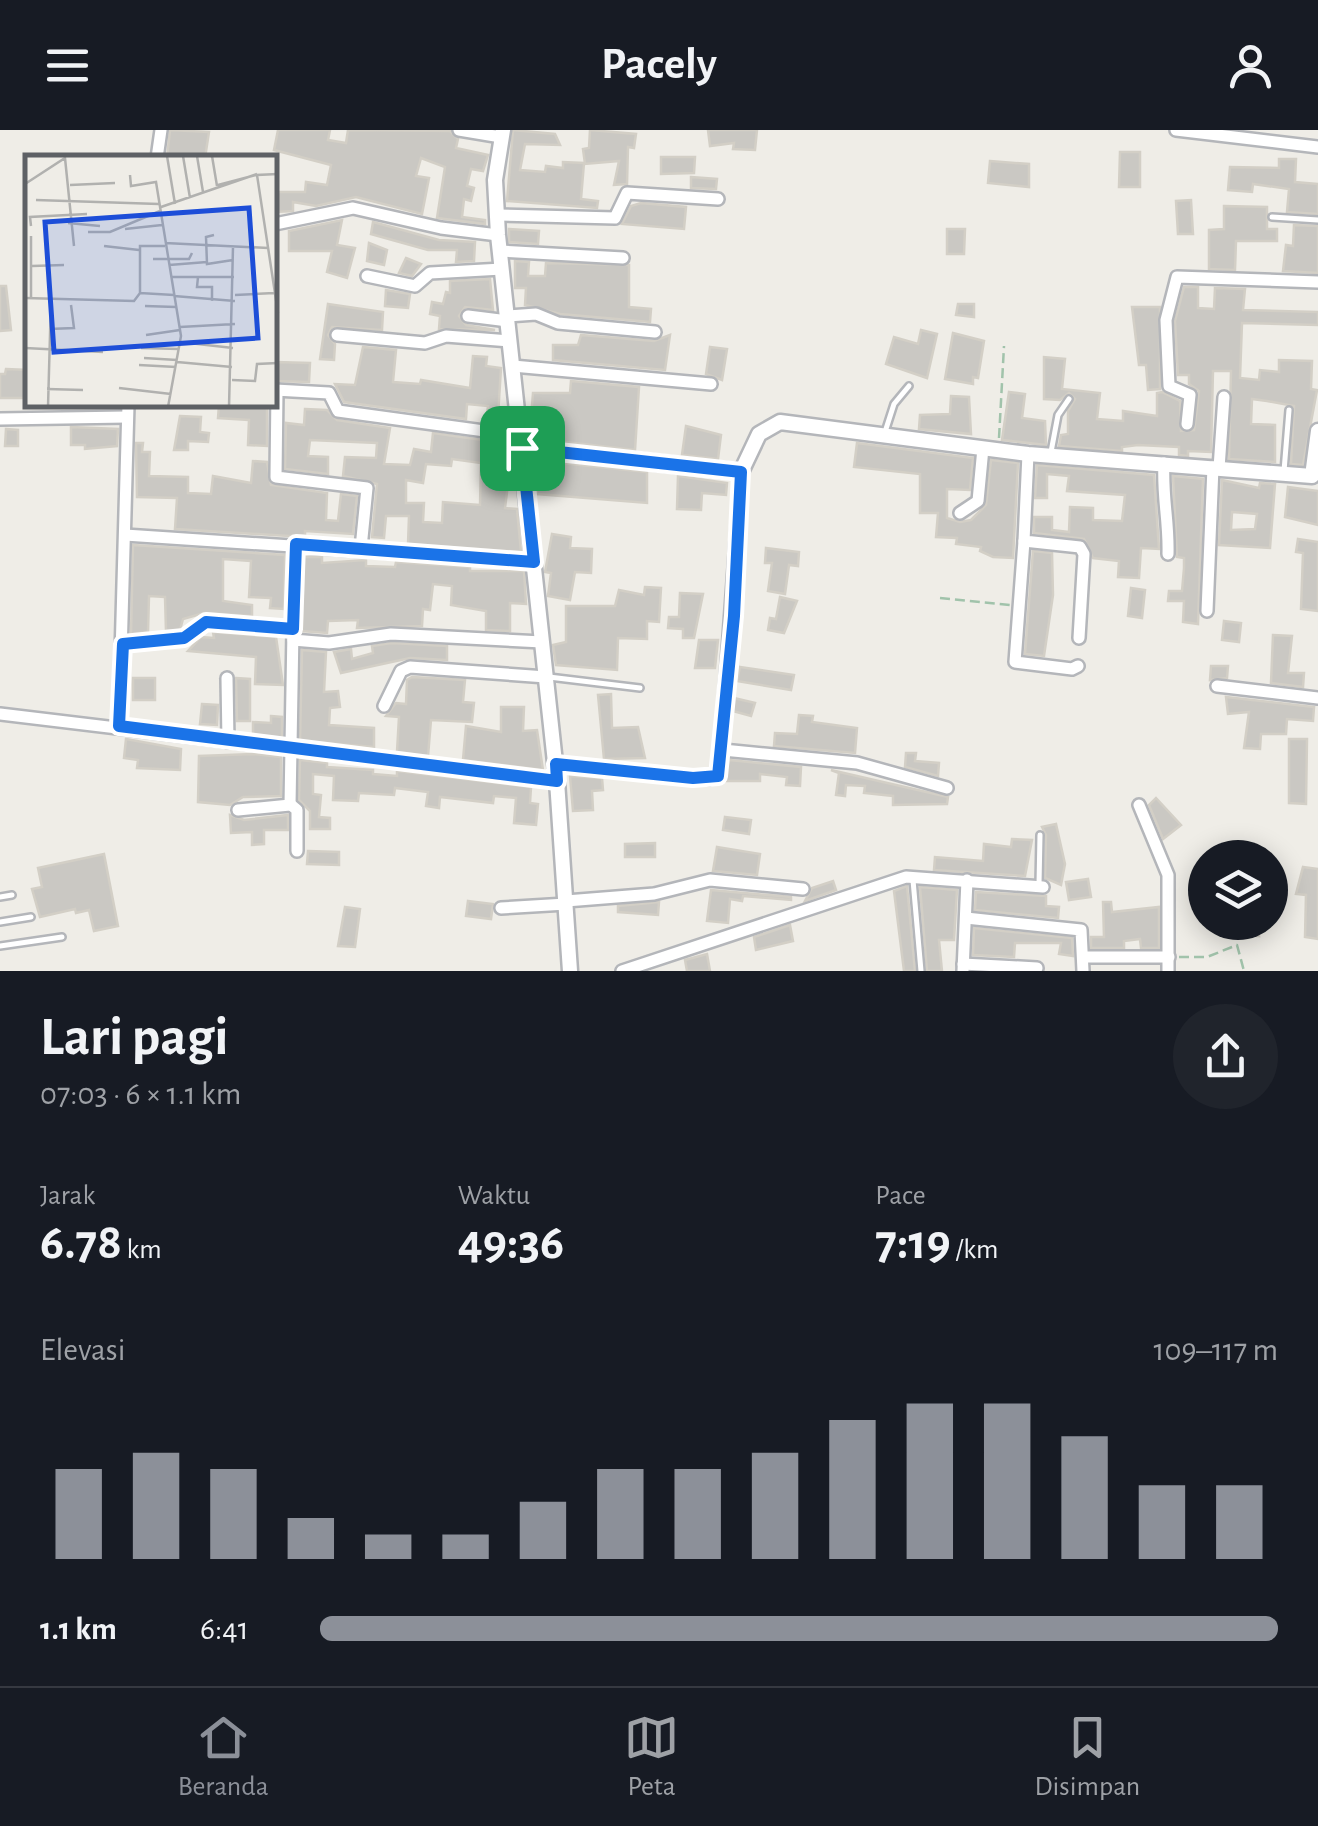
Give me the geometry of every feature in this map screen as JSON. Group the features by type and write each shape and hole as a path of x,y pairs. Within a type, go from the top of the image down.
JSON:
{"street":[{"path":"157,155 161,130"},
{"path":"459,130 502,134 498,234 556,764 570,971"},
{"path":"1180,130 1318,147"},
{"path":"497,216 616,218 627,193 718,199"},
{"path":"278,223 353,208 441,228 498,234"},
{"path":"500,251 623,258"},
{"path":"367,276 414,286 430,274 502,270"},
{"path":"1187,424 1189,392 1169,386 1166,320 1177,277 1318,282"},
{"path":"468,316 507,319 536,314 558,324 655,332"},
{"path":"337,335 424,343 446,336 510,341"},
{"path":"513,366 711,384"},
{"path":"278,390 329,394 338,411 521,442 741,472"},
{"path":"1207,611 1224,397"},
{"path":"276,408 276,478 364,485 368,492 361,548"},
{"path":"0,419 127,411 119,726"},
{"path":"556,764 708,779 720,773 741,472 758,434 772,424 1028,454 1315,477 1318,431"},
{"path":"960,512 978,501 991,449"},
{"path":"1028,454 1022,606 1015,662 1072,669 1078,666"},
{"path":"1164,463 1162,500 1170,514 1168,554"},
{"path":"125,536 534,562"},
{"path":"1024,542 1083,550 1079,638"},
{"path":"290,804 296,544"},
{"path":"123,644 184,638 206,622 330,643 392,634 542,642"},
{"path":"384,706 401,671 410,667 546,677"},
{"path":"227,678 228,742"},
{"path":"1217,686 1318,698"},
{"path":"0,714 557,781"},
{"path":"723,750 857,763 946,788"},
{"path":"238,810 290,804 297,810 297,851"},
{"path":"1139,805 1168,875 1168,971"},
{"path":"622,971 913,877 1041,887"},
{"path":"501,908 654,894 710,880 803,889"},
{"path":"967,880 963,968 1038,968"},
{"path":"966,918 1081,930 1083,964 1168,957"}],"lane":[{"path":"1272,216 1318,220"},
{"path":"884,435 894,404 909,386"},
{"path":"1050,455 1058,415 1069,399"},
{"path":"1284,474 1288,410"},
{"path":"546,677 640,688"},
{"path":"1040,836 1041,887"},
{"path":"913,877 921,971"},
{"path":"0,897 12,894"},
{"path":"0,922 31,917"},
{"path":"0,946 62,937"}],"path":[{"path":"991,449 1004,346"},
{"path":"940,598 1022,606"},
{"path":"1168,957 1206,957 1237,945 1244,971"}],"building":[{"path":"170,130 209,132 205,155 167,155"},
{"path":"278,130 330,130 328,140 346,143 348,130 450,131 458,139 456,148 488,155 483,171 471,169 467,186 474,188 471,201 464,199 462,217 485,220 485,224 437,218 445,167 421,158 416,176 429,178 422,214 356,197 316,206 293,202 293,211 278,212 278,192 305,192 306,182 327,185 331,165 274,150"},
{"path":"513,130 555,134 560,145 525,144 520,170 545,172 546,166 563,168 563,162 584,163 581,199 598,201 597,208 507,201"},
{"path":"590,130 636,134 634,148 628,147 627,184 614,185 619,161 585,164 583,149 589,148"},
{"path":"708,130 757,130 755,150 733,149 734,143 710,146"},
{"path":"1120,152 1140,152 1140,187 1119,187"},
{"path":"661,157 695,157 694,173 661,174"},
{"path":"1279,159 1296,159 1295,182 1318,184 1318,214 1287,212 1289,189 1253,184 1252,192 1228,190 1230,167 1279,168"},
{"path":"990,161 1029,164 1029,187 988,183"},
{"path":"691,177 717,179 716,189 691,188"},
{"path":"1191,200 1193,234 1178,234 1176,201"},
{"path":"641,203 686,207 684,229 622,224 631,206"},
{"path":"1224,206 1267,207 1267,229 1277,229 1277,241 1236,241 1235,270 1209,269 1209,230 1224,229"},
{"path":"342,220 337,245 355,248 347,278 327,272 332,251 289,251 289,231"},
{"path":"373,222 439,240 475,242 474,261 456,262 457,250 428,250 371,234"},
{"path":"1294,225 1318,226 1318,273 1283,271 1286,245 1293,246"},
{"path":"509,229 539,231 538,244 509,242"},
{"path":"947,229 965,229 964,254 947,254"},
{"path":"369,243 387,250 384,265 367,261"},
{"path":"406,258 421,264 412,276 399,273"},
{"path":"515,261 529,262 528,276 545,276 546,263 629,265 629,307 651,309 650,322 560,314 525,305 526,288 515,288"},
{"path":"490,279 493,310 465,307 459,316 466,325 495,330 439,329 440,316 430,314 432,302 443,304 446,292 450,293 450,281"},
{"path":"0,286 6,286 11,330 0,331"},
{"path":"1184,287 1198,287 1198,308 1214,309 1215,288 1245,289 1243,310 1318,312 1318,325 1242,323 1240,378 1259,380 1260,370 1279,372 1279,360 1312,361 1311,389 1317,390 1303,465 1291,464 1294,406 1252,399 1251,424 1275,425 1275,462 1229,459 1231,371 1213,371 1211,452 1188,451 1188,456 1179,455 1179,447 1138,445 1122,447 1122,451 1059,446 1061,435 1068,434 1068,411 1075,399 1069,393 1060,400 1044,399 1044,357 1065,359 1062,389 1100,393 1097,419 1123,421 1123,411 1157,416 1157,393 1162,392 1180,401 1181,431 1194,430 1199,391 1189,384 1189,375 1178,375 1175,321"},
{"path":"386,290 410,294 408,308 385,306"},
{"path":"328,304 383,312 382,330 332,327 328,335 335,344 334,360 320,359"},
{"path":"958,304 974,304 974,317 956,315"},
{"path":"1132,307 1160,307 1160,389 1148,390 1146,365 1139,365"},
{"path":"921,330 937,334 927,378 886,364 894,337 918,344"},
{"path":"953,333 984,341 978,378 973,377 973,384 945,379"},
{"path":"581,335 654,341 670,335 665,370 553,360 553,345 578,345"},
{"path":"363,347 396,350 393,382 420,384 421,380 470,388 473,356 487,357 486,366 501,368 498,416 507,417 508,425 486,422 488,406 467,404 466,419 344,402 335,384 355,385"},
{"path":"710,347 727,349 722,380 706,374"},
{"path":"278,362 310,363 309,382 278,381"},
{"path":"6,369 25,370 25,398 0,398 0,374 5,374"},
{"path":"571,381 639,387 635,450 539,439 540,431 530,431 533,393 570,393"},
{"path":"1009,392 1025,394 1022,418 1045,421 1046,445 1002,440"},
{"path":"951,396 969,397 971,434 919,429 920,415 950,414"},
{"path":"219,408 267,408 267,446 248,445 249,420 218,418"},
{"path":"305,409 327,410 337,420 390,428 384,464 410,465 414,449 431,452 433,433 510,444 513,476 509,476 505,508 517,509 521,552 408,544 409,516 386,516 384,538 372,537 377,484 343,476 345,457 376,458 377,443 310,440 308,456 328,457 328,474 285,469 286,423 304,425","holes":["452,459 481,463 480,505 443,502 442,523 423,522 424,503 406,503 406,480 423,483 426,464 451,466"]},
{"path":"180,416 201,417 200,432 209,433 208,442 188,441 188,450 174,450"},
{"path":"686,426 721,435 718,459 682,455"},
{"path":"71,427 118,429 117,446 85,449 85,445 71,445"},
{"path":"6,429 18,430 18,446 5,446"},
{"path":"136,443 143,443 142,452 150,452 149,476 188,477 188,493 211,494 213,476 251,483 253,461 267,462 271,485 327,493 326,520 338,521 341,494 357,496 353,534 305,531 305,535 289,536 175,529 177,498 137,497"},
{"path":"857,443 973,458 970,490 947,489 947,518 960,522 971,520 986,505 991,460 1018,463 1013,558 993,557 980,551 981,547 956,544 957,538 936,537 938,513 920,513 920,474 854,467"},
{"path":"533,460 647,472 647,503 537,494"},
{"path":"1037,465 1154,475 1159,549 1141,548 1139,578 1118,577 1119,561 1093,558 1084,539 1034,533 1034,517 1052,517 1052,530 1069,532 1070,507 1093,508 1093,520 1122,521 1125,495 1067,491 1069,476 1047,474 1047,498 1035,498"},
{"path":"678,476 727,483 726,495 702,493 701,510 677,509"},
{"path":"1173,476 1203,479 1198,624 1183,622 1184,601 1168,601 1169,591 1182,591 1184,568 1184,558 1177,557"},
{"path":"1222,480 1259,488 1260,483 1275,484 1270,548 1219,545","holes":["1232,512 1257,514 1255,529 1231,530"]},
{"path":"1288,487 1318,491 1318,525 1285,517"},
{"path":"552,534 571,537 570,548 592,549 591,573 575,572 570,600 548,596 551,573 545,572"},
{"path":"1298,539 1318,542 1318,611 1301,609 1303,553 1296,552"},
{"path":"133,545 285,555 284,609 270,608 271,598 249,597 251,561 223,559 223,601 252,605 252,616 204,613 183,619 180,630 166,631 165,597 149,596 148,632 131,634"},
{"path":"766,548 799,552 798,566 789,565 785,594 768,591 772,563 765,563"},
{"path":"1033,551 1052,553 1053,595 1044,656 1025,654"},
{"path":"304,557 322,557 322,563 366,560 366,566 395,567 396,562 470,567 470,571 524,571 526,604 510,603 510,631 486,630 486,611 451,605 452,586 433,584 430,610 423,609 422,626 357,628 358,620 328,621 327,633 302,631"},
{"path":"645,587 661,588 659,622 647,621 647,639 618,638 617,670 556,665 553,645 566,642 566,606 615,606 619,590 644,595"},
{"path":"1131,588 1145,590 1142,618 1128,616"},
{"path":"680,593 703,594 694,638 683,638 683,629 668,628 669,617 679,617"},
{"path":"780,597 797,601 784,633 768,630 770,618 776,619"},
{"path":"1224,621 1241,623 1239,642 1222,640"},
{"path":"213,632 276,637 283,685 255,684 256,657 188,651 201,637 214,638"},
{"path":"1273,635 1292,636 1288,673 1304,673 1303,687 1271,683"},
{"path":"699,640 718,640 715,668 695,668"},
{"path":"372,646 447,646 447,660 410,658 341,673 334,652 351,649 352,659 373,653"},
{"path":"302,650 326,652 324,692 338,691 340,707 330,708 329,725 374,728 374,747 300,741"},
{"path":"1211,666 1228,666 1227,678 1210,680"},
{"path":"740,667 794,675 791,690 737,681"},
{"path":"133,678 155,678 155,700 133,700"},
{"path":"236,678 250,679 250,721 237,721"},
{"path":"407,680 465,680 463,702 474,703 472,722 431,720 428,756 397,752 399,717 386,716 396,703 406,704"},
{"path":"611,694 612,728 638,727 645,758 604,759 598,695"},
{"path":"1226,697 1314,707 1313,721 1287,719 1286,734 1261,734 1260,749 1244,748 1249,712 1228,714"},
{"path":"734,698 755,703 751,716 733,711"},
{"path":"202,704 218,705 217,725 200,724"},
{"path":"501,707 524,707 523,731 537,730 543,770 463,760 466,726 501,732"},
{"path":"799,715 813,716 812,722 857,728 855,753 774,746 775,733 797,734"},
{"path":"271,716 282,717 282,738 253,735 253,722 271,723"},
{"path":"126,739 181,749 180,770 137,768 138,760 124,758"},
{"path":"1289,739 1307,739 1306,804 1289,803"},
{"path":"906,753 916,753 915,761 939,763 938,776 905,767"},
{"path":"199,756 281,757 281,796 243,797 230,805 198,802"},
{"path":"300,760 327,763 327,767 373,770 373,774 397,776 397,771 531,787 530,803 538,804 536,825 514,823 516,798 494,796 493,803 440,797 439,808 426,806 428,792 395,788 394,795 359,793 358,801 333,800 334,776 313,774 313,794 321,795 319,817 330,818 330,829 310,829 310,811 299,800"},
{"path":"729,760 801,767 800,786 786,785 787,777 760,774 760,781 724,781"},
{"path":"831,770 948,797 947,804 893,805 893,796 864,793 865,786 846,785 845,796 836,795 839,773"},
{"path":"570,776 602,778 603,790 592,791 593,810 573,811"},
{"path":"1156,798 1181,825 1163,839 1149,805"},
{"path":"230,815 244,820 288,815 288,830 264,830 264,844 252,845 252,832 231,833"},
{"path":"725,817 751,820 749,834 723,830"},
{"path":"1056,824 1065,864 1061,885 1045,878 1046,835 1042,827"},
{"path":"1012,839 1032,840 1025,876 934,870 935,857 983,861 984,844 1011,847"},
{"path":"655,843 655,857 625,857 625,844"},
{"path":"717,847 760,854 757,875 713,871"},
{"path":"308,851 339,852 339,865 307,864"},
{"path":"104,854 118,926 94,931 89,910 40,917 32,889 42,887 38,868"},
{"path":"1303,867 1318,869 1318,939 1305,937 1306,895 1296,894"},
{"path":"1088,879 1091,897 1069,900 1066,882"},
{"path":"833,881 836,890 805,901 812,888"},
{"path":"907,886 915,971 904,971 894,891"},
{"path":"920,887 957,890 954,940 939,940 942,971 927,971"},
{"path":"711,890 791,900 743,896 742,901 730,899 728,923 707,921"},
{"path":"976,892 1046,896 1046,906 1059,907 1058,918 975,910"},
{"path":"468,901 493,904 491,919 466,916"},
{"path":"659,902 658,915 618,912 618,906"},
{"path":"1103,902 1111,902 1112,912 1159,907 1159,948 1141,948 1140,939 1124,941 1124,948 1091,948 1091,937 1104,937"},
{"path":"345,907 360,909 355,947 338,946"},
{"path":"790,925 793,941 756,950 754,937"},
{"path":"974,928 1072,938 1073,956 1059,954 1061,943 1015,943 1014,957 973,955"},
{"path":"707,954 710,971 687,971 685,960"}],"route":[{"path":"522,448 741,472 734,616 718,776 693,778 556,764 557,781 119,726 123,644 186,638 206,622 293,629 296,544 534,562 522,448"}]}
